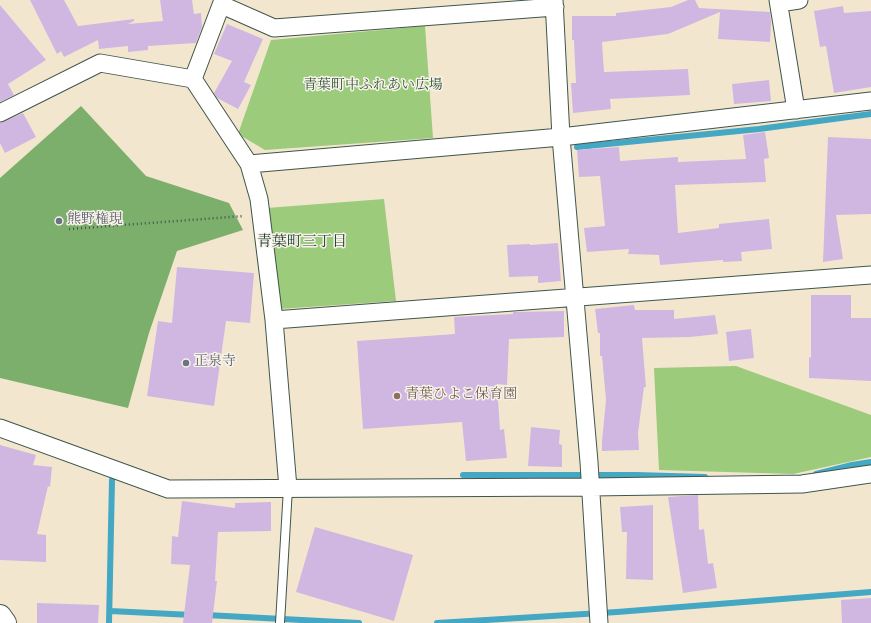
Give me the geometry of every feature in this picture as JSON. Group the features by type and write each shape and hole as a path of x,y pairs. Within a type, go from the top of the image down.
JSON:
{"street":[{"path":"796,110 779,2 799,0"},
{"path":"193,79 222,2 274,28 554,4 561,137 591,487 599,622"},
{"path":"0,113 100,63 193,79 249,164 259,199 274,320 288,488"},
{"path":"249,164 561,137 871,101"},
{"path":"274,320 871,275"},
{"path":"0,428 168,489 591,487 802,484 871,474"},
{"path":"0,616 5,623"}],"lane":[{"path":"280,623 288,488"}],"path":[{"path":"69,229 260,215"}],"green space":[{"name":"青葉町中ふれあい広場","path":"425,26 433,138 265,150 238,134 271,40"},
{"path":"81,106 146,176 229,203 243,230 177,251 149,333 128,408 0,378 0,178"},
{"path":"384,199 396,301 279,309 267,208"},
{"path":"736,366 871,415 871,457 793,474 659,470 654,368"}],"building":[{"path":"30,0 64,0 78,26 134,19 134,21 128,24 163,21 160,0 192,0 194,14 201,13 202,27 196,43 148,46 148,50 128,52 128,46 99,49 98,40 64,57 61,51 57,54"},
{"path":"688,0 695,0 699,8 770,12 770,42 718,39 720,12 668,34 602,42 604,72 688,69 690,95 610,99 611,109 573,113 571,83 576,83 574,40 572,40 572,16 616,16 616,13 671,7"},
{"path":"0,5 46,60 8,84 14,95 0,102"},
{"path":"843,6 844,13 871,11 871,87 834,93 826,46 820,47 814,11"},
{"path":"227,24 263,39 244,82 251,85 238,109 217,98 214,93 232,61 214,54"},
{"path":"769,80 771,101 734,104 732,84"},
{"path":"23,113 36,137 5,153 0,143 0,123"},
{"path":"765,132 769,158 764,159 766,182 675,185 678,233 719,228 719,224 769,219 772,249 741,252 742,261 723,262 723,260 660,265 659,255 628,254 629,249 587,252 584,228 605,226 600,176 579,177 577,150 619,147 620,161 678,157 678,162 746,159 743,135"},
{"path":"828,137 871,139 871,214 836,215 843,259 823,262"},
{"path":"558,243 561,281 538,283 538,276 509,277 507,245"},
{"path":"177,267 254,273 250,323 226,321 214,406 147,396 158,321 172,323"},
{"path":"811,295 851,295 851,318 871,318 871,381 809,378 809,357 811,358"},
{"path":"634,305 635,310 674,310 674,319 715,315 718,334 690,337 642,338 646,387 644,387 638,433 639,450 602,451 606,400 602,356 600,356 600,333 598,333 595,309"},
{"path":"564,311 564,337 509,339 507,385 497,384 500,430 504,429 507,458 466,461 462,422 363,429 357,341 455,334 454,317 513,314 513,312"},
{"path":"751,329 754,358 729,361 726,332"},
{"path":"531,427 560,430 559,444 562,445 562,467 528,466"},
{"path":"0,445 36,455 33,465 52,467 50,487 48,486 37,534 46,535 46,562 0,560"},
{"path":"698,495 699,530 704,529 708,564 713,563 717,588 683,593 668,497"},
{"path":"182,501 235,508 235,503 271,502 271,531 218,532 215,581 217,581 212,623 183,623 190,565 171,564 172,536 178,537"},
{"path":"653,505 653,580 626,579 627,532 622,532 620,507"},
{"path":"315,527 413,555 394,621 296,592"},
{"path":"871,598 871,623 842,623 841,600"},
{"path":"37,603 99,605 98,623 37,623"}],"waterway":[{"path":"577,147 759,129 871,114"},
{"path":"816,474 871,462"},
{"path":"463,475 636,475 705,477"},
{"path":"109,623 112,480"},
{"path":"437,623 617,612 871,592"},
{"path":"110,611 192,615"},
{"path":"206,615 359,623"}],"place":[{"name":"熊野権現","path":"59,221"},
{"name":"正泉寺","path":"186,363"},
{"name":"青葉ひよこ保育園","path":"397,396"}],"district":[{"name":"青葉町三丁目","path":"302,243"}]}
